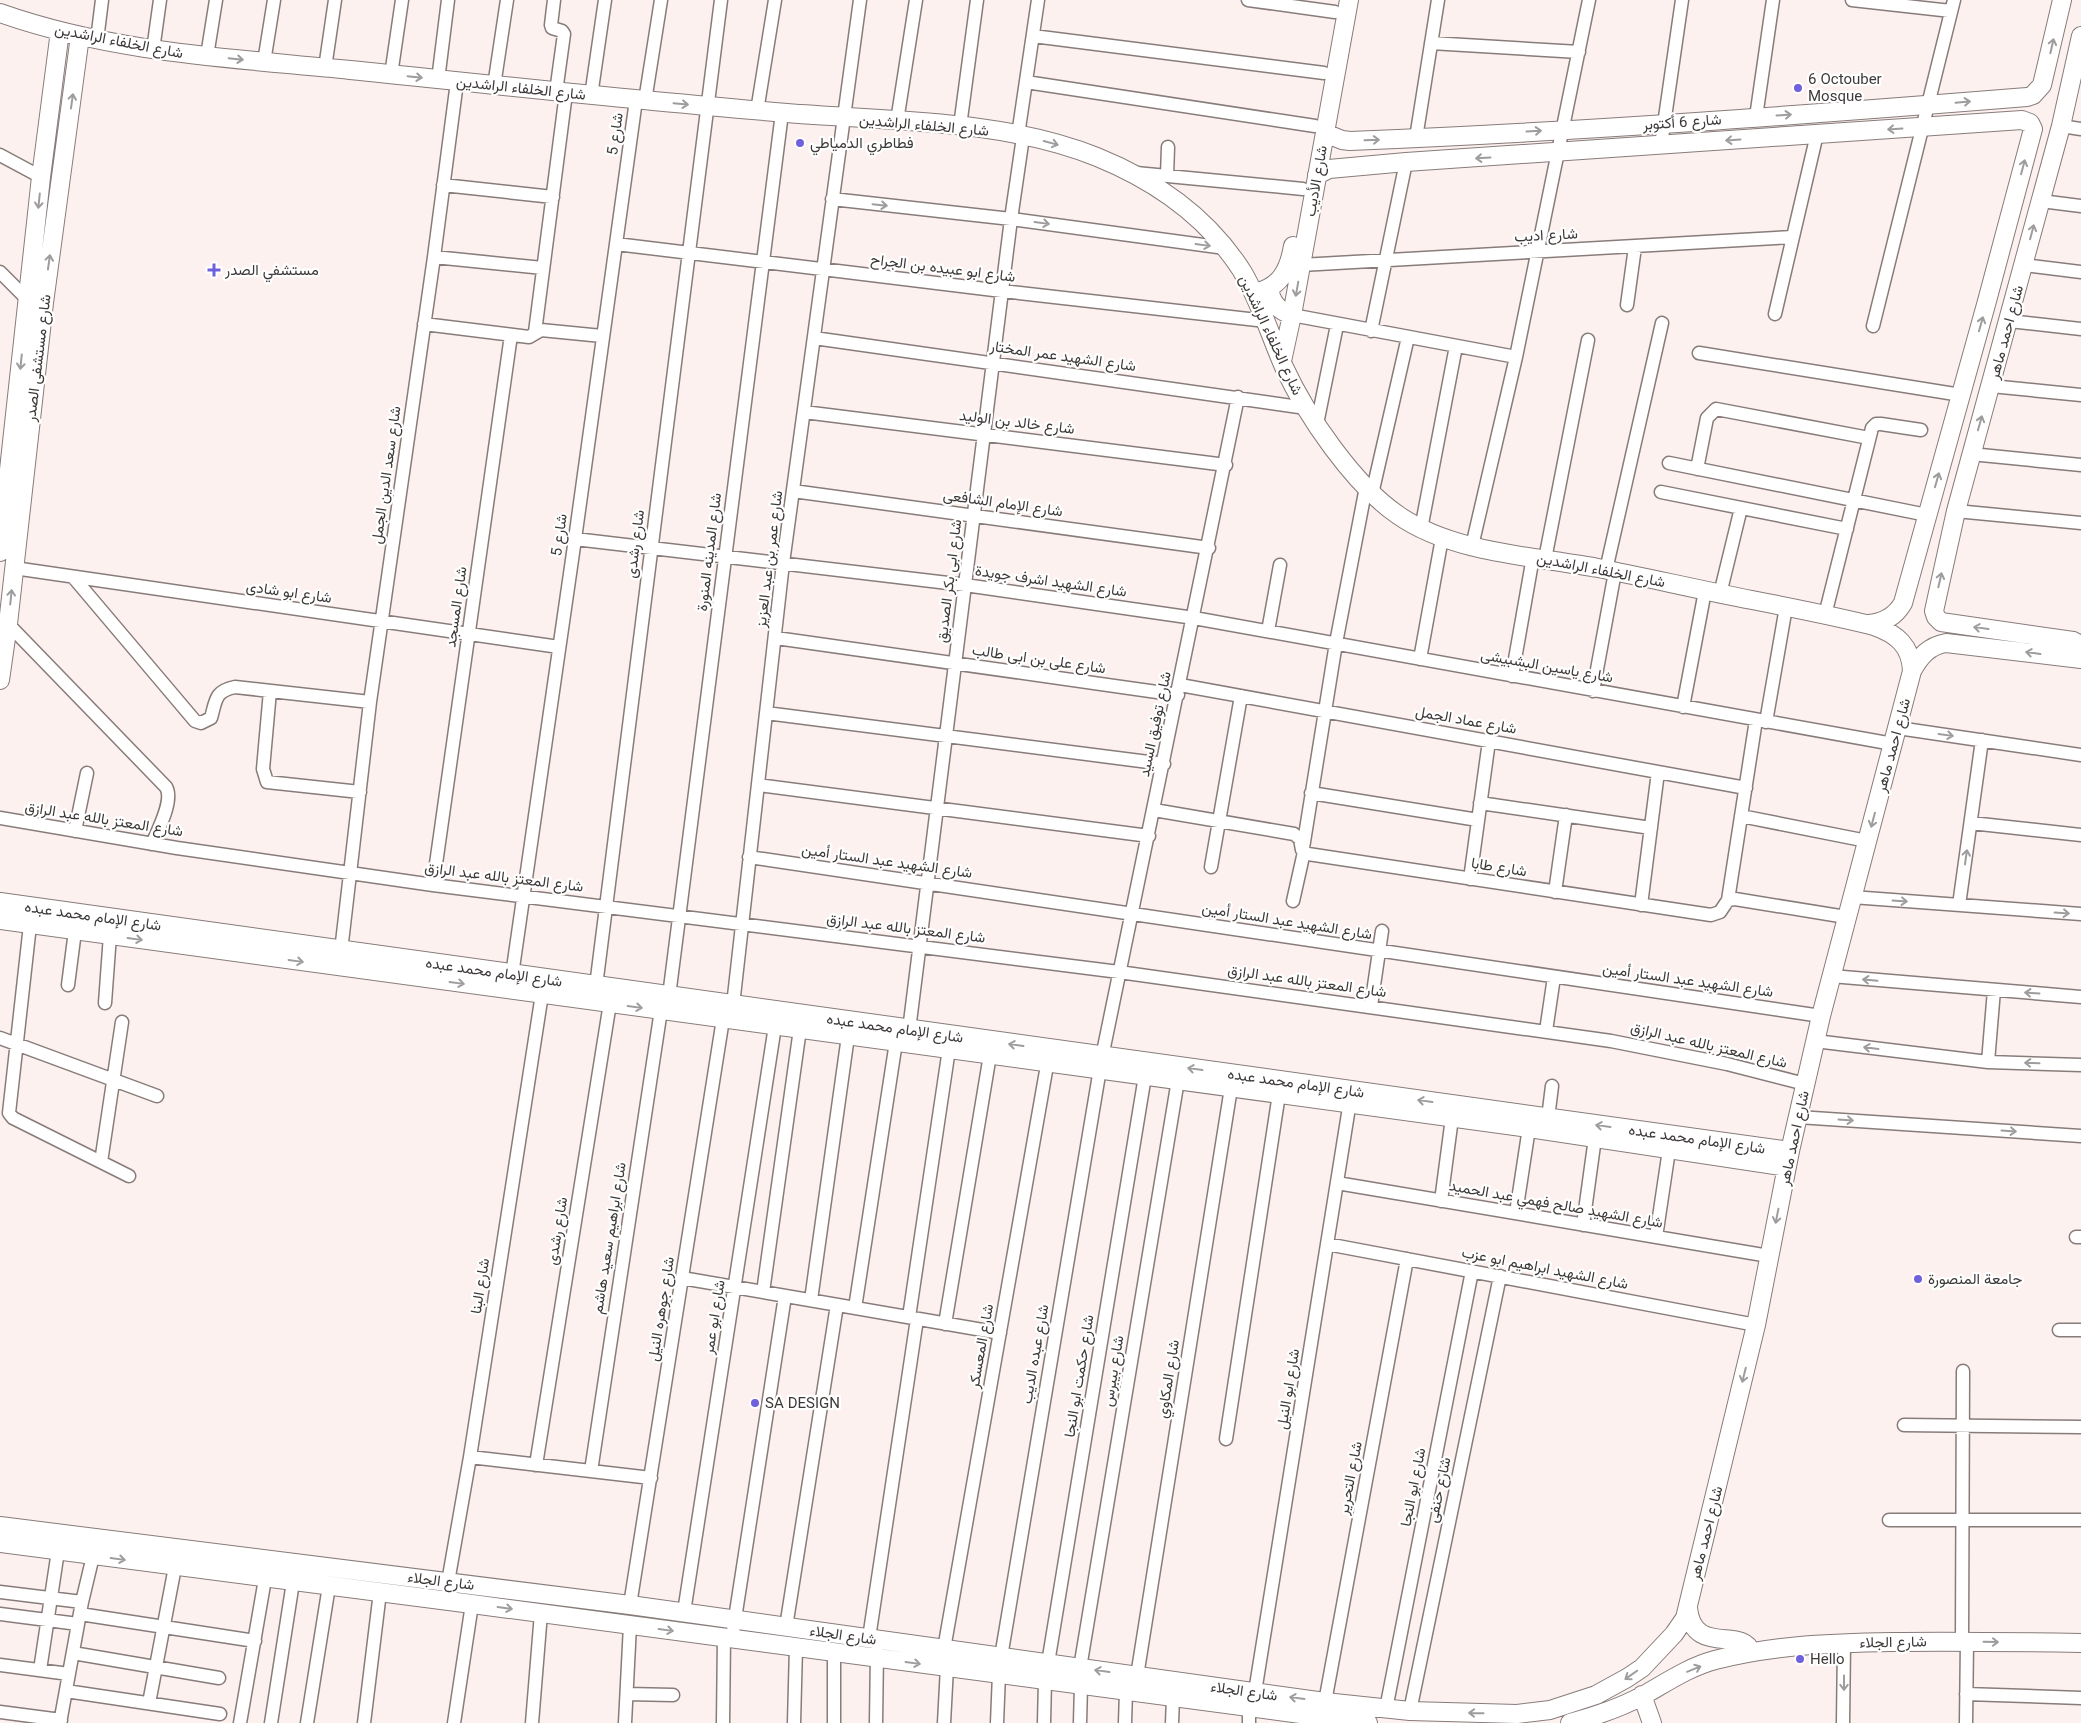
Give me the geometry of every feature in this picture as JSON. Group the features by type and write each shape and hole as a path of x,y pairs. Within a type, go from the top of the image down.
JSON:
{"main road":[{"name":"شارع الأديب","path":"1262,291 1282,278 1290,264 1304,189 1320,129 1349,0"},
{"name":"شارع 6 أكتوبر","path":"1320,129 1342,140 1350,141 1664,124 2027,97 2039,91 2045,78 2062,0"},
{"name":"شارع الأديب","path":"1282,361 1317,176 1324,73 1336,6"},
{"name":"شارع الخلفاء الراشدين","path":"0,13 60,31 152,50 591,96 843,118 960,126 1020,136 1096,157 1160,188 1176,200 1207,226 1245,276 1262,291 1266,321 1282,361 1306,408 1369,491 1399,516 1421,529 1442,538 1472,546 1611,571 1825,615 1867,624 1895,635"},
{"name":"شارع مستشفى الصدر","path":"0,542 5,453 28,300 41,177 60,31"},
{"name":"شارع احمد ماهر","path":"2081,36 2078,59 2061,126 1971,454 1934,608 1936,617 1945,622 2073,641 2081,645"},
{"name":"شارع مستشفى الصدر","path":"0,680 44,302 89,38"},
{"name":"شارع 6 أكتوبر","path":"1317,176 1322,171 1328,169 1406,162 2022,120 2030,123"},
{"name":"شارع احمد ماهر","path":"1867,624 1886,620 1901,608 2033,129 2030,123"},
{"path":"1262,291 1280,310 1292,315"},
{"name":"شارع احمد ماهر","path":"1895,635 1909,651 1912,671"},
{"name":"شارع احمد ماهر","path":"1667,1642 1680,1627 1688,1608 1756,1325 1815,1041 1912,671 1926,651 1940,644 1953,642 2081,659"},
{"name":"شارع الإمام محمد عبده","path":"1,911 341,951 512,974 572,990 610,1003 665,1003"},
{"name":"شارع الإمام محمد عبده","path":"1,911 30,925 542,994 596,986 665,1003 728,1012 909,1030 1048,1056 1351,1098 1548,1118 1789,1159"},
{"name":"شارع الإمام محمد عبده","path":"728,1012 775,1026 990,1055 1048,1056"},
{"name":"شارع الإمام محمد عبده","path":"1101,1063 1145,1076 1279,1094 1351,1098 1452,1118 1669,1150 1789,1159"},
{"name":"شارع الجلاء","path":"0,1526 684,1612 944,1649 1000,1666"},
{"name":"شارع الجلاء","path":"0,1543 947,1667 1000,1666 1047,1672 1081,1677 1126,1691 1251,1708 1325,1702 1410,1711 1552,1716 1620,1683 1642,1668 1667,1642"},
{"path":"420,1597 422,1579"},
{"path":"1688,1608 1690,1622 1699,1633 1710,1638 1742,1642 1748,1645 1751,1652"},
{"name":"شارع الجلاء","path":"1570,1723 1600,1715 1642,1696 1676,1676 1713,1661 1751,1652 1794,1646 1844,1643 2081,1642"},
{"name":"شارع الجلاء","path":"1081,1677 1136,1676 1251,1708 1301,1719 1364,1723"},
{"path":"1642,1696 1652,1723"}],"street":[{"path":"152,50 160,0"},
{"path":"208,56 216,0"},
{"path":"264,62 274,0"},
{"path":"324,68 335,0"},
{"path":"391,75 402,0"},
{"path":"438,80 448,0"},
{"path":"494,86 507,0"},
{"path":"424,324 529,337 533,336 535,332 553,197 561,93 564,34 562,31 552,28 551,25 554,0"},
{"path":"591,96 605,0"},
{"name":"شارع 5","path":"512,974 616,244 640,100 661,0"},
{"name":"شارع رشدى","path":"596,986 706,106 721,0"},
{"path":"757,111 775,0"},
{"name":"شارع عمر بن عبد العزيز","path":"728,1012 742,924 776,638 783,563 860,0"},
{"path":"897,122 916,0"},
{"path":"960,126 978,0"},
{"name":"شارع ابى بكر الصديق","path":"909,1030 1011,219 1026,82 1038,0"},
{"path":"1248,0 1336,6"},
{"path":"1416,138 1438,0"},
{"path":"1472,546 1516,357 1564,130 1589,0"},
{"path":"1661,146 1682,0"},
{"path":"1756,117 1772,0"},
{"path":"1852,0 1952,5 1873,326"},
{"path":"89,38 100,2"},
{"path":"1033,36 1324,73"},
{"path":"1431,43 1579,52"},
{"name":"شارع سعد الدين الجمل","path":"341,951 380,621 434,257 457,82"},
{"path":"1026,82 1320,129"},
{"name":"شارع المدينه المنورة","path":"665,1003 680,916 782,113"},
{"path":"2061,126 2081,129"},
{"path":"1774,314 1817,134"},
{"path":"1167,176 1168,147"},
{"path":"0,155 41,177"},
{"path":"1372,331 1406,162"},
{"path":"1129,173 1304,189"},
{"path":"443,185 553,197"},
{"path":"832,199 1011,219 1225,248"},
{"path":"2040,201 2081,206"},
{"name":"شارع اديب","path":"1301,265 1793,237"},
{"name":"شارع ابو عبيده بن الجراح","path":"616,244 1266,321"},
{"path":"1627,305 1635,247"},
{"path":"434,257 543,268"},
{"path":"2024,266 2081,272"},
{"path":"0,272 28,300"},
{"path":"1292,315 1337,325 1516,357"},
{"path":"2009,320 2081,329"},
{"path":"1593,691 1611,571 1662,323"},
{"path":"1317,424 1337,325"},
{"path":"535,332 541,330 602,336"},
{"name":"شارع المسجد","path":"432,885 511,335"},
{"path":"1294,901 1336,643 1369,491 1408,337"},
{"name":"شارع الشهيد عمر المختار","path":"814,338 1306,408"},
{"path":"1512,676 1588,340"},
{"path":"1421,529 1456,346"},
{"path":"1699,353 1961,395"},
{"path":"1991,386 2081,395"},
{"name":"شارع توفيق السيد","path":"1101,1063 1209,548 1238,397"},
{"path":"1697,469 1707,418 1716,410 1869,438"},
{"name":"شارع خالد بن الوليد","path":"804,412 1226,465"},
{"path":"1825,615 1872,428 1878,424 1921,430"},
{"path":"1971,454 2081,465"},
{"path":"1669,464 1927,515"},
{"name":"شارع الإمام الشافعى","path":"793,491 1209,548"},
{"path":"1661,492 1847,529"},
{"path":"1683,707 1713,592 1741,508"},
{"path":"1956,511 2081,523"},
{"path":"1420,659 1442,538"},
{"name":"شارع الشهيد اشرف جويدة","path":"575,539 965,585 1194,618"},
{"path":"1268,631 1280,565"},
{"name":"شارع ابو شادى","path":"14,568 558,647"},
{"path":"74,578 195,721 201,723 211,718 218,695 222,690 235,687 370,702"},
{"path":"1786,607 1746,788 1728,900 1735,899 1846,917"},
{"name":"شارع ياسين البشبيشى","path":"1194,618 1761,721 1896,736 1982,740 2081,755"},
{"path":"8,624 169,791 168,802 152,844"},
{"name":"شارع على بن ابى طالب","path":"776,638 955,664 1179,690"},
{"name":"شارع عماد الجمل","path":"1179,690 1241,696 1746,788"},
{"path":"270,691 263,769 267,782 360,792"},
{"path":"1210,867 1241,696"},
{"path":"766,713 1164,764"},
{"path":"1959,905 1982,740"},
{"path":"1470,879 1489,741"},
{"path":"1641,905 1658,772"},
{"path":"75,831 87,773"},
{"path":"758,785 1149,836"},
{"path":"1311,793 1478,820"},
{"path":"1480,803 1651,828"},
{"path":"1154,810 1296,835 1300,839 1303,851"},
{"path":"1555,892 1566,815"},
{"path":"1741,816 1867,842"},
{"name":"شارع المعتز بالله عبد الرازق","path":"0,818 152,844 432,885 1119,972 1546,1031 1672,1052 1805,1084"},
{"path":"1971,823 2081,835"},
{"name":"شارع طابا","path":"1303,851 1470,879 1711,915 1720,912 1728,900"},
{"name":"شارع الشهيد عبد الستار أمين","path":"749,857 1821,1016"},
{"path":"1852,897 2081,914"},
{"path":"30,925 8,1110 13,1118 129,1176"},
{"path":"68,985 75,931"},
{"path":"1371,1006 1382,931"},
{"path":"105,1003 110,935"},
{"path":"1831,976 2081,997"},
{"path":"1546,1031 1554,977"},
{"path":"1988,1062 1994,990"},
{"name":"شارع البنا","path":"448,1582 470,1457 542,994"},
{"name":"شارع رشدى","path":"536,1465 610,1003"},
{"name":"شارع ابراهيم سعيد هاشم","path":"590,1471 665,1003"},
{"name":"شارع جوهره النيل","path":"630,1605 682,1278 728,1012"},
{"path":"100,1162 122,1022"},
{"name":"شارع ابو عمر","path":"684,1612 775,1026"},
{"path":"763,1292 800,1029"},
{"path":"810,1300 848,1036"},
{"path":"0,1038 157,1096"},
{"path":"1815,1041 1988,1062 2081,1065"},
{"path":"855,1308 896,1042"},
{"path":"876,1723 877,1658 873,1639 949,1049"},
{"path":"945,1324 990,1055"},
{"name":"شارع المعسكر","path":"944,1649 1048,1056"},
{"name":"شارع عبده الديب","path":"997,1723 1000,1666 1101,1063"},
{"name":"شارع حكمت ابو النجا","path":"1044,1723 1047,1672 1145,1076"},
{"name":"شارع بيبرس","path":"1080,1723 1081,1677 1178,1080"},
{"path":"1548,1118 1552,1086"},
{"name":"شارع المكاوي","path":"1136,1676 1232,1088"},
{"path":"1226,1439 1279,1094"},
{"name":"شارع ابو النيل","path":"1251,1708 1351,1098"},
{"path":"1798,1117 2081,1136"},
{"path":"1441,1200 1452,1118"},
{"path":"1516,1213 1529,1128"},
{"path":"1583,1225 1595,1138"},
{"path":"1656,1237 1669,1150"},
{"name":"شارع الشهيد صالح فهمي عبد الحميد","path":"1337,1183 1769,1256"},
{"name":"شارع الشهيد ابراهيم ابو عزب","path":"1327,1244 1756,1325"},
{"name":"شارع التحرير","path":"1325,1702 1408,1259"},
{"name":"شارع ابو النجا","path":"1386,1709 1472,1271"},
{"name":"شارع حنفى","path":"1410,1711 1500,1276"},
{"path":"682,1278 1000,1333"},
{"path":"724,1723 728,1638 735,1620 785,1296"},
{"path":"786,1627 837,1305"},
{"path":"2059,1330 2081,1330"},
{"path":"1963,1371 1962,1519 1966,1723"},
{"path":"1904,1426 2081,1427"},
{"path":"470,1457 650,1478"},
{"path":"1889,1520 2081,1520"},
{"path":"40,1670 58,1551"},
{"path":"0,1712 61,1721 80,1613 93,1556"},
{"path":"149,1703 175,1567"},
{"path":"240,1723 265,1578"},
{"path":"271,1723 293,1582"},
{"path":"308,1723 329,1586"},
{"path":"0,1592 51,1598 80,1613 254,1641"},
{"path":"364,1723 380,1592"},
{"path":"454,1723 472,1604"},
{"path":"0,1614 48,1620 80,1613"},
{"path":"532,1722 541,1613"},
{"path":"626,1723 630,1625"},
{"path":"1843,1723 1844,1643"},
{"path":"794,1723 796,1647"},
{"path":"834,1652 834,1723"},
{"path":"73,1654 218,1678"},
{"path":"0,1665 69,1674"},
{"path":"944,1723 947,1667"},
{"path":"66,1691 220,1714"},
{"path":"1125,1723 1126,1691"},
{"path":"627,1694 673,1695"},
{"path":"1966,1694 2081,1698"},
{"path":"1172,1723 1173,1698"}],"place":[{"name":"6 Octouber Mosque","path":"1798,88"},
{"name":"فطاطري الدمياطي","path":"800,143"},
{"name":"مستشفي الصدر","path":"214,270"},
{"name":"جامعة المنصورة","path":"1918,1279"},
{"name":"SA DESIGN","path":"755,1403"},
{"name":"Hello","path":"1800,1659"}]}
